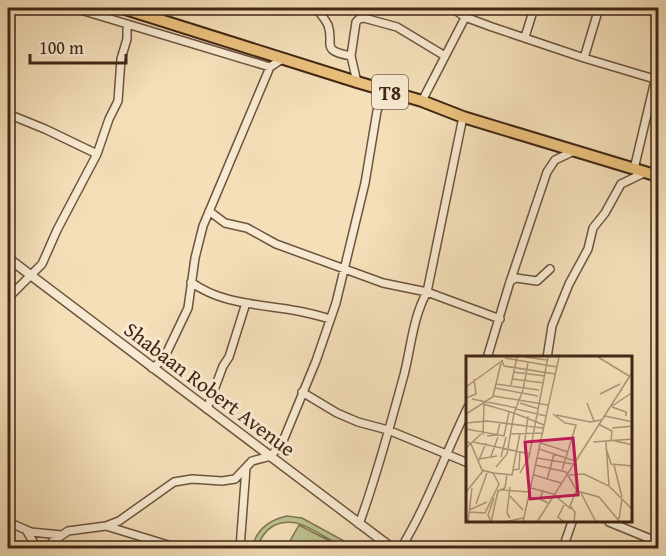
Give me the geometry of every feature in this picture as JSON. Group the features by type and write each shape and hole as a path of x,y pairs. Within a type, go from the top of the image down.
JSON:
{"highway":[{"name":"T8","path":"122,8 422,101 463,117 658,176"}],"street":[{"path":"74,8 270,67"},
{"path":"316,8 327,24 330,47 336,52 351,56"},
{"path":"452,8 465,17 584,58 657,79"},
{"path":"422,101 470,8"},
{"path":"525,37 534,8"},
{"path":"584,58 599,8"},
{"path":"357,82 351,56 356,22 361,18 397,27 446,56"},
{"path":"8,298 44,260 97,154 118,101 121,59 127,39 127,24"},
{"path":"152,368 167,352 188,308 200,240 209,211 270,67 282,59"},
{"path":"634,169 658,68"},
{"path":"222,481 235,479 254,460 271,456 284,441 294,417 330,319 367,176 377,111 384,91"},
{"path":"8,114 97,154"},
{"path":"358,524 375,480 404,375 418,309 427,291 463,117"},
{"path":"488,356 510,281 552,164 561,156 576,150"},
{"path":"547,356 552,326 569,284 588,249 593,228 605,213 621,184 647,172"},
{"path":"209,211 225,223 247,228 276,244 389,285 427,291 500,319"},
{"name":"Shabaan Robert Avenue","path":"8,258 392,549"},
{"path":"510,281 516,279 537,281 550,269"},
{"path":"191,282 212,294 330,319"},
{"path":"207,409 223,366 229,357 246,303"},
{"path":"302,392 358,422 388,429 466,462"},
{"path":"400,549 423,509 455,431 466,411"},
{"path":"240,549 246,468"},
{"path":"49,549 52,542 73,530 106,526 119,521 174,482 192,479 222,481 244,486"},
{"path":"8,522 26,530 61,535"},
{"path":"563,549 572,523"},
{"path":"611,523 658,542"},
{"path":"106,526 178,549"},
{"path":"26,530 37,549"}],"green space":[{"path":"287,516 302,518 357,548 336,543 306,526 284,522 270,528 257,548 252,548 264,527 274,520"},
{"path":"299,525 343,548 286,548"}]}
